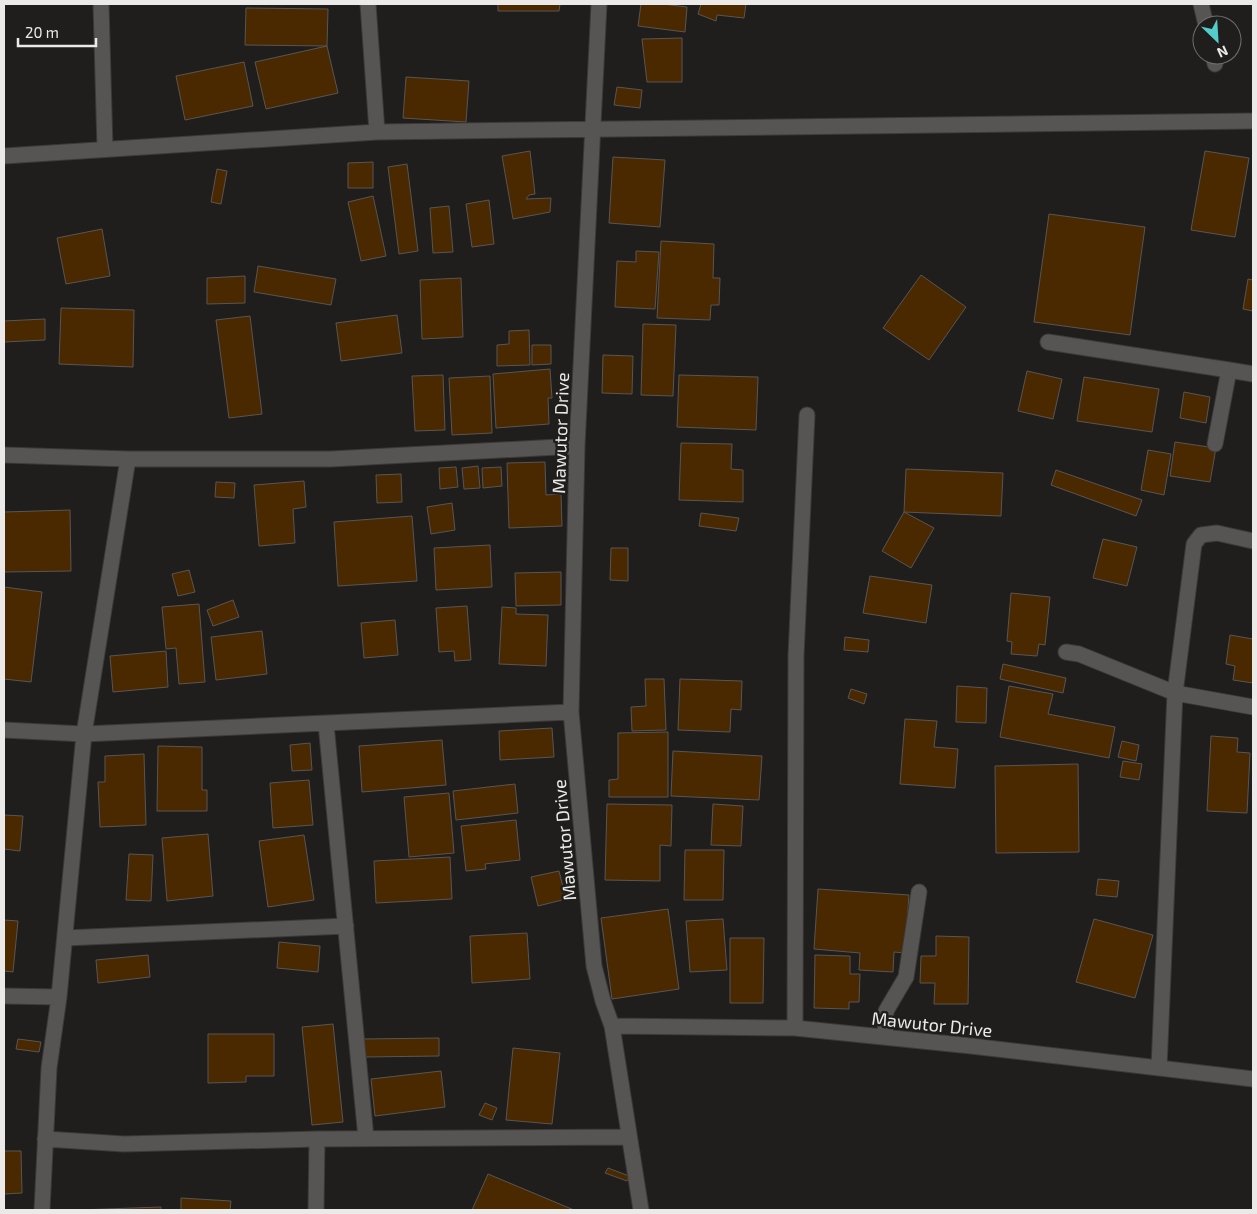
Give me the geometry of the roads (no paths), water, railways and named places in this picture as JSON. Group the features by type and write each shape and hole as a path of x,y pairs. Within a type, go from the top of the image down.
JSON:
{"street":[{"path":"101,4 105,149"},
{"path":"368,4 377,132"},
{"name":"Mawutor Drive","path":"599,4 577,446 571,712 594,966 612,1026 795,1028 1253,1079"},
{"path":"4,156 377,132 1253,121"},
{"path":"1048,342 1253,374"},
{"path":"1215,444 1229,370"},
{"path":"795,1028 796,656 807,415"},
{"path":"4,455 128,459 331,459 577,446"},
{"path":"42,1210 49,1068 59,997 84,734 128,459"},
{"path":"1160,1068 1175,693 1194,544 1201,535 1217,533 1253,541"},
{"path":"1066,652 1078,654 1175,693 1253,707"},
{"path":"4,730 84,734 571,712"},
{"path":"326,724 366,1138"},
{"path":"885,1038 886,1011 906,977 919,892"},
{"path":"64,938 346,926"},
{"path":"4,996 59,997"},
{"path":"612,1026 641,1210"},
{"path":"45,1139 124,1144 366,1138 628,1136"},
{"path":"316,1210 317,1139"}]}
